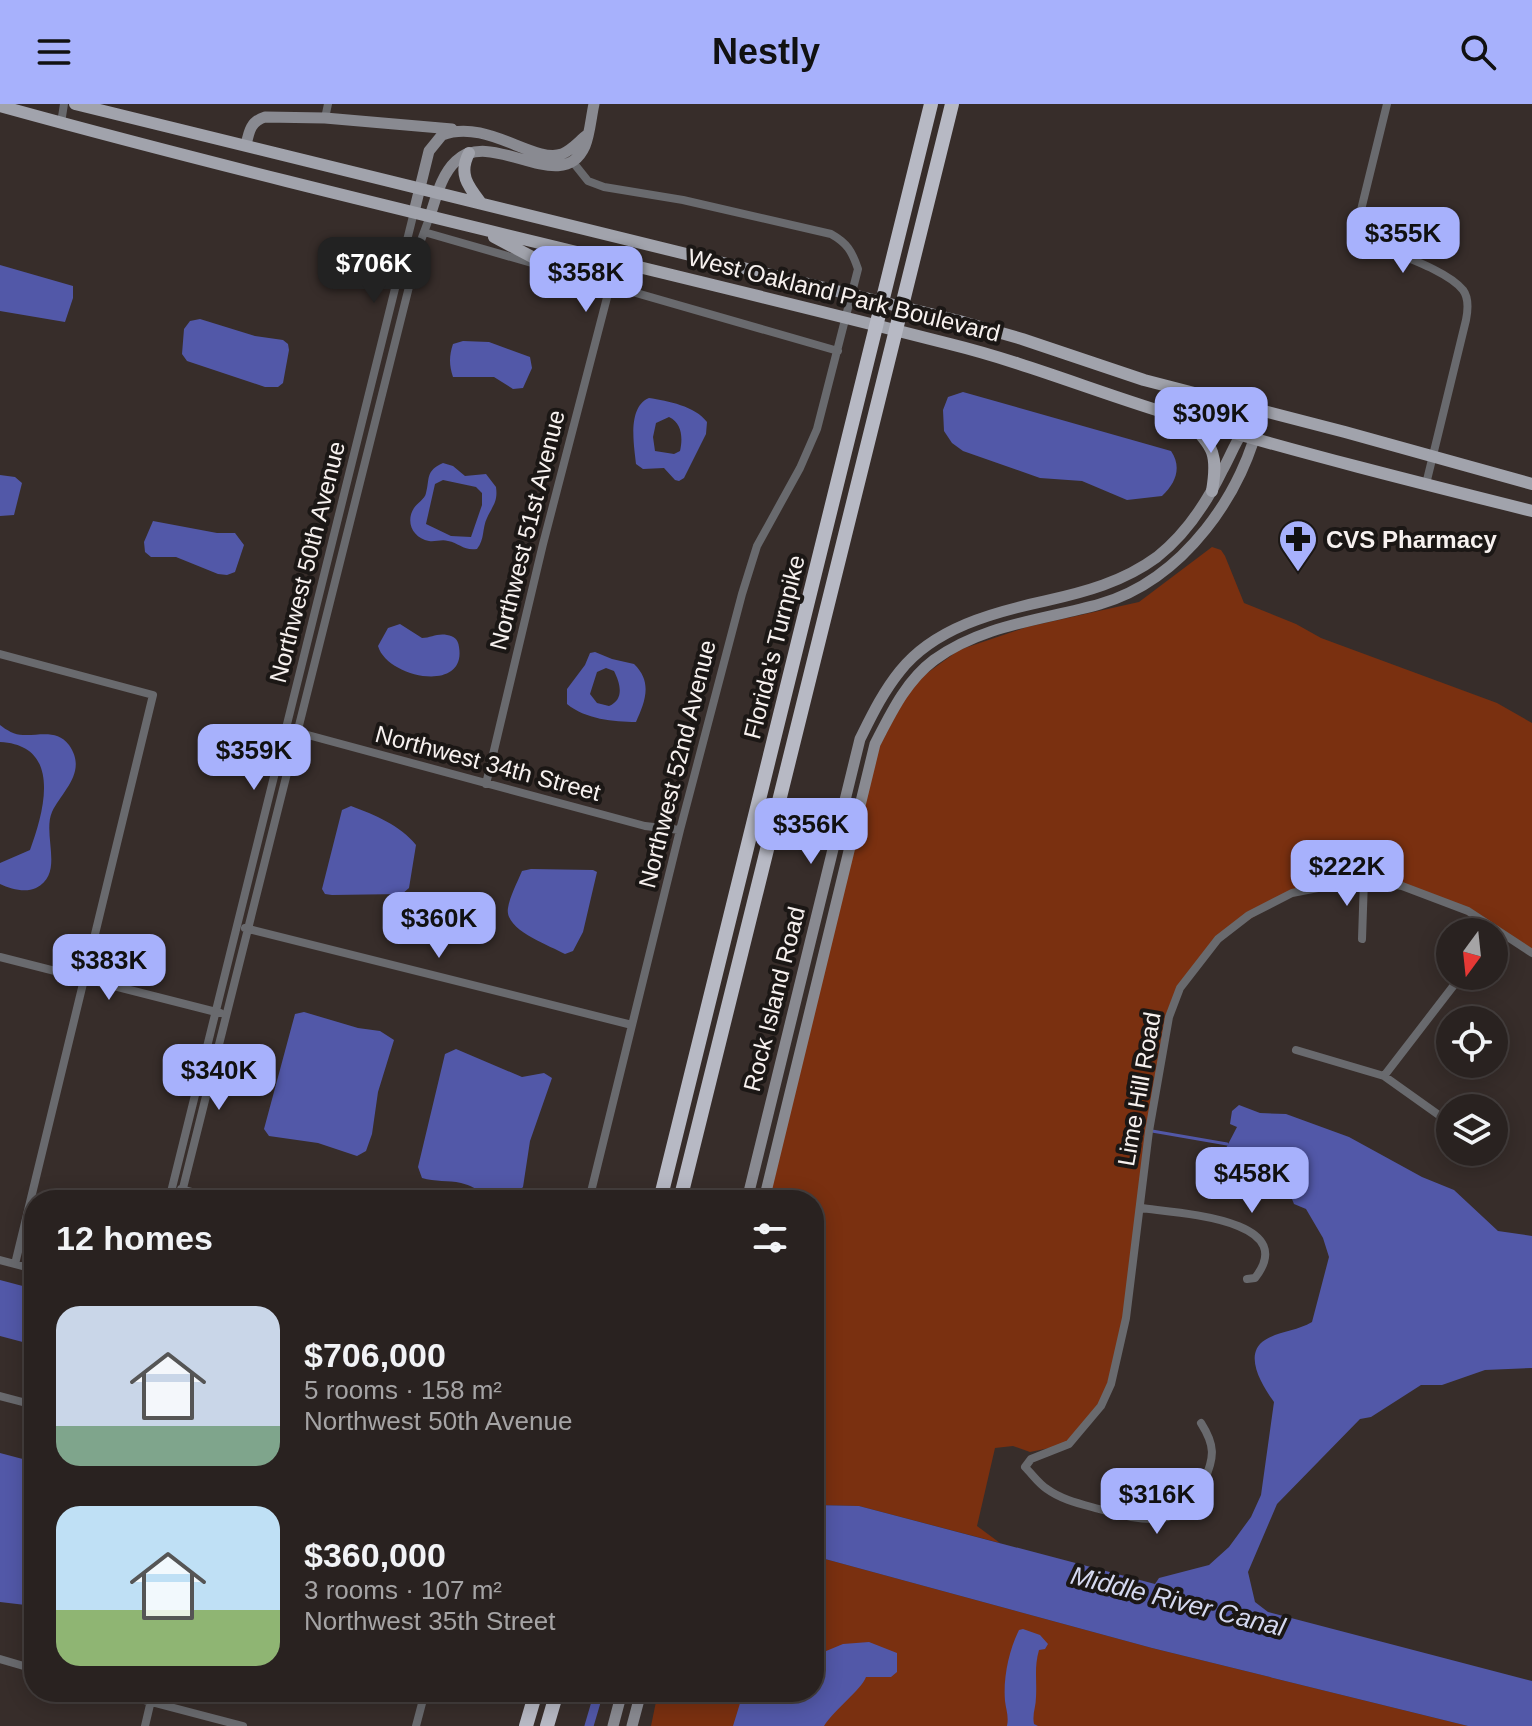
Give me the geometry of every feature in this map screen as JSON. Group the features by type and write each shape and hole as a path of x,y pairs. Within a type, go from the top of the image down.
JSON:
{"highway":[{"name":"Florida's Turnpike","path":"662,1190 931,104"},
{"name":"Florida's Turnpike","path":"682,1190 952,104"},
{"path":"526,1726 533,1702"},
{"path":"547,1726 554,1702"}],"main road":[{"name":"West Oakland Park Boulevard","path":"75,104 959,321 1033,342 1144,380 1532,484"},
{"path":"430,216 445,176 455,162 469,153 502,152 548,166 572,161 583,149 594,104"},
{"name":"West Oakland Park Boulevard","path":"0,106 187,157 675,273 953,344 1029,365 1186,419 1532,511"},
{"path":"246,145 250,130 257,120 265,117 325,118 464,130 511,141 548,156 571,149 587,135"},
{"path":"414,212 429,151 437,138 447,132 464,130"},
{"path":"469,153 464,165 464,177 481,203"},
{"path":"469,226 559,271"},
{"name":"Rock Island Road","path":"749,1190 860,739 880,698 902,668 925,647 969,622 1101,587 1130,574 1157,556 1181,535 1212,491 1241,434 1262,410"},
{"name":"Rock Island Road","path":"766,1190 875,744 894,706 914,679 935,660 957,647 1014,624 1109,601 1139,587 1166,569 1191,548 1215,516 1256,439 1262,410"},
{"path":"1186,419 1210,443 1214,453 1216,463 1212,491"},
{"path":"613,1726 619,1702"},
{"path":"632,1726 638,1702"}],"street":[{"path":"61,123 64,104"},
{"path":"325,118 328,104"},
{"path":"1387,104 1359,218 1362,231 1374,244 1450,278 1465,292 1468,302 1426,484"},
{"name":"Northwest 52nd Avenue","path":"572,161 588,181 604,187 709,206 831,234 844,241 852,251 858,269 817,429 800,468 757,546 680,830 591,1190"},
{"name":"Northwest 50th Avenue","path":"171,1190 414,212"},
{"name":"Northwest 50th Avenue","path":"183,1190 430,216"},
{"path":"424,232 838,351"},
{"name":"Northwest 51st Avenue","path":"486,784 543,544 610,286"},
{"path":"366,405 379,408"},
{"path":"347,481 360,484"},
{"path":"328,559 340,562"},
{"path":"307,643 319,646"},
{"path":"0,654 153,695 33,1190"},
{"name":"Northwest 34th Street","path":"287,729 645,826 680,830"},
{"path":"1362,939 1364,879"},
{"name":"Lime Hill Road","path":"1201,1423 1211,1439 1212,1463 1198,1495 1167,1518 1148,1521 1069,1501 1045,1488 1025,1467 1031,1459 1069,1444 1101,1406 1111,1384 1126,1318 1159,1073 1169,1017 1180,988 1218,939 1249,915 1292,893 1364,879 1402,886 1432,896 1477,918"},
{"path":"237,926 632,1025"},
{"name":"Lime Hill Road","path":"1508,939 1532,953"},
{"path":"0,957 227,1015"},
{"path":"1384,1076 1450,990"},
{"path":"1296,1050 1384,1076 1436,1113"},
{"path":"172,1187 183,1190"},
{"path":"1141,1208 1204,1216 1242,1228 1261,1239 1267,1253 1264,1266 1255,1278 1247,1279"},
{"path":"15,1264 24,1227"},
{"path":"0,1260 24,1266"},
{"path":"0,1396 24,1402"},
{"path":"0,1659 24,1666"},
{"path":"147,1702 243,1726"},
{"path":"416,1726 422,1702"},
{"path":"145,1726 150,1703"}],"shaded area":[{"path":"1212,547 1221,550 1225,556 1244,603 1296,624 1321,638 1497,703 1532,723 1532,953 1508,938 1508,918 1473,918 1432,896 1364,879 1292,893 1218,939 1180,988 1170,1016 1159,1073 1126,1318 1101,1406 1069,1444 1030,1452 1013,1446 995,1448 977,1526 1000,1543 859,1506 824,1505 824,1190 770,1190 879,747 912,684 959,650 1027,627 1139,602"},
{"path":"824,1559 1152,1648 1468,1726 651,1726 656,1702 824,1702"}],"water":[{"path":"0,265 73,286 73,298 65,322 0,311"},
{"path":"200,319 255,336 283,340 289,350 283,383 278,387 265,387 187,361 182,354 184,329 190,321"},
{"path":"463,341 489,342 530,357 532,368 523,388 513,389 494,377 453,377 450,360 453,344"},
{"path":"963,392 1171,451 1177,469 1174,480 1162,496 1127,500 1082,481 1040,478 963,451 952,443 944,431 943,410 948,397"},
{"path":"649,398 673,403 696,412 707,422 706,434 684,478 679,481 664,468 643,469 636,464 634,427 637,409","holes":["669,417 677,423 680,431 680,451 674,454 655,451 653,437 656,423"]},
{"path":"443,463 453,466 465,476 486,474 496,487 496,500 477,549 446,540 423,539 412,529 411,513 425,495 433,469","holes":["443,480 476,487 482,493 482,505 471,537 451,536 426,524 435,484"]},
{"path":"0,475 15,477 22,483 14,515 0,516"},
{"path":"153,521 217,533 235,533 244,545 235,572 218,574 176,557 151,557 145,552 144,542"},
{"path":"400,624 422,638 443,635 455,638 459,647 458,662 451,671 439,676 410,673 384,657 378,646 388,628"},
{"path":"590,653 634,664 640,671 646,692 636,722 591,716 567,704 567,689","holes":["606,668 614,671 619,686 617,699 609,706 597,703 590,694 597,672"]},
{"path":"0,725 20,735 48,734 59,737 69,745 76,764 71,781 52,812 49,873 45,882 27,890 0,884 0,863 30,850 40,818 44,783 41,767 33,755 20,746 0,742"},
{"path":"351,806 395,826 416,845 409,888 402,894 332,895 325,894 322,889 342,810"},
{"path":"522,871 597,872 583,932 573,951 565,954 539,941 520,930 509,916 510,899"},
{"path":"304,1012 358,1028 380,1031 394,1040 378,1092 372,1134 366,1151 357,1156 318,1143 269,1136 264,1129 295,1014"},
{"path":"456,1049 522,1077 544,1073 552,1078 530,1141 520,1190 478,1190 461,1183 422,1178 418,1167 445,1054"},
{"name":"Middle River Canal","path":"1239,1105 1260,1113 1286,1114 1349,1137 1422,1177 1454,1190 1498,1231 1532,1236 1532,1368 1485,1370 1442,1385 1421,1385 1371,1417 1360,1419 1277,1504 1248,1572 1255,1602 1268,1612 1532,1681 1532,1726 1468,1726 1152,1648 824,1559 824,1505 859,1506 1155,1584 1159,1578 1209,1565 1229,1547 1251,1517 1261,1495 1274,1402 1257,1371 1255,1353 1265,1340 1312,1322 1329,1257 1323,1238 1306,1209 1294,1204 1285,1190 1273,1181 1240,1167 1225,1150 1237,1127 1230,1124 1232,1111"},
{"path":"0,1280 24,1286 24,1342 0,1336"},
{"path":"0,1453 24,1459 24,1605 0,1602"},
{"path":"1023,1629 1040,1635 1048,1644 1045,1649 1039,1650 1037,1662 1034,1724 1038,1726 1007,1726 1006,1674 1015,1638"},
{"path":"869,1642 897,1653 897,1672 891,1677 866,1677 824,1726 733,1726 740,1702 824,1702 824,1652 843,1644"}],"waterway":[{"path":"1152,1131 1227,1144"},
{"path":"589,1726 596,1702"}],"place":[{"name":"CVS Pharmacy","path":"1298,573"}]}
